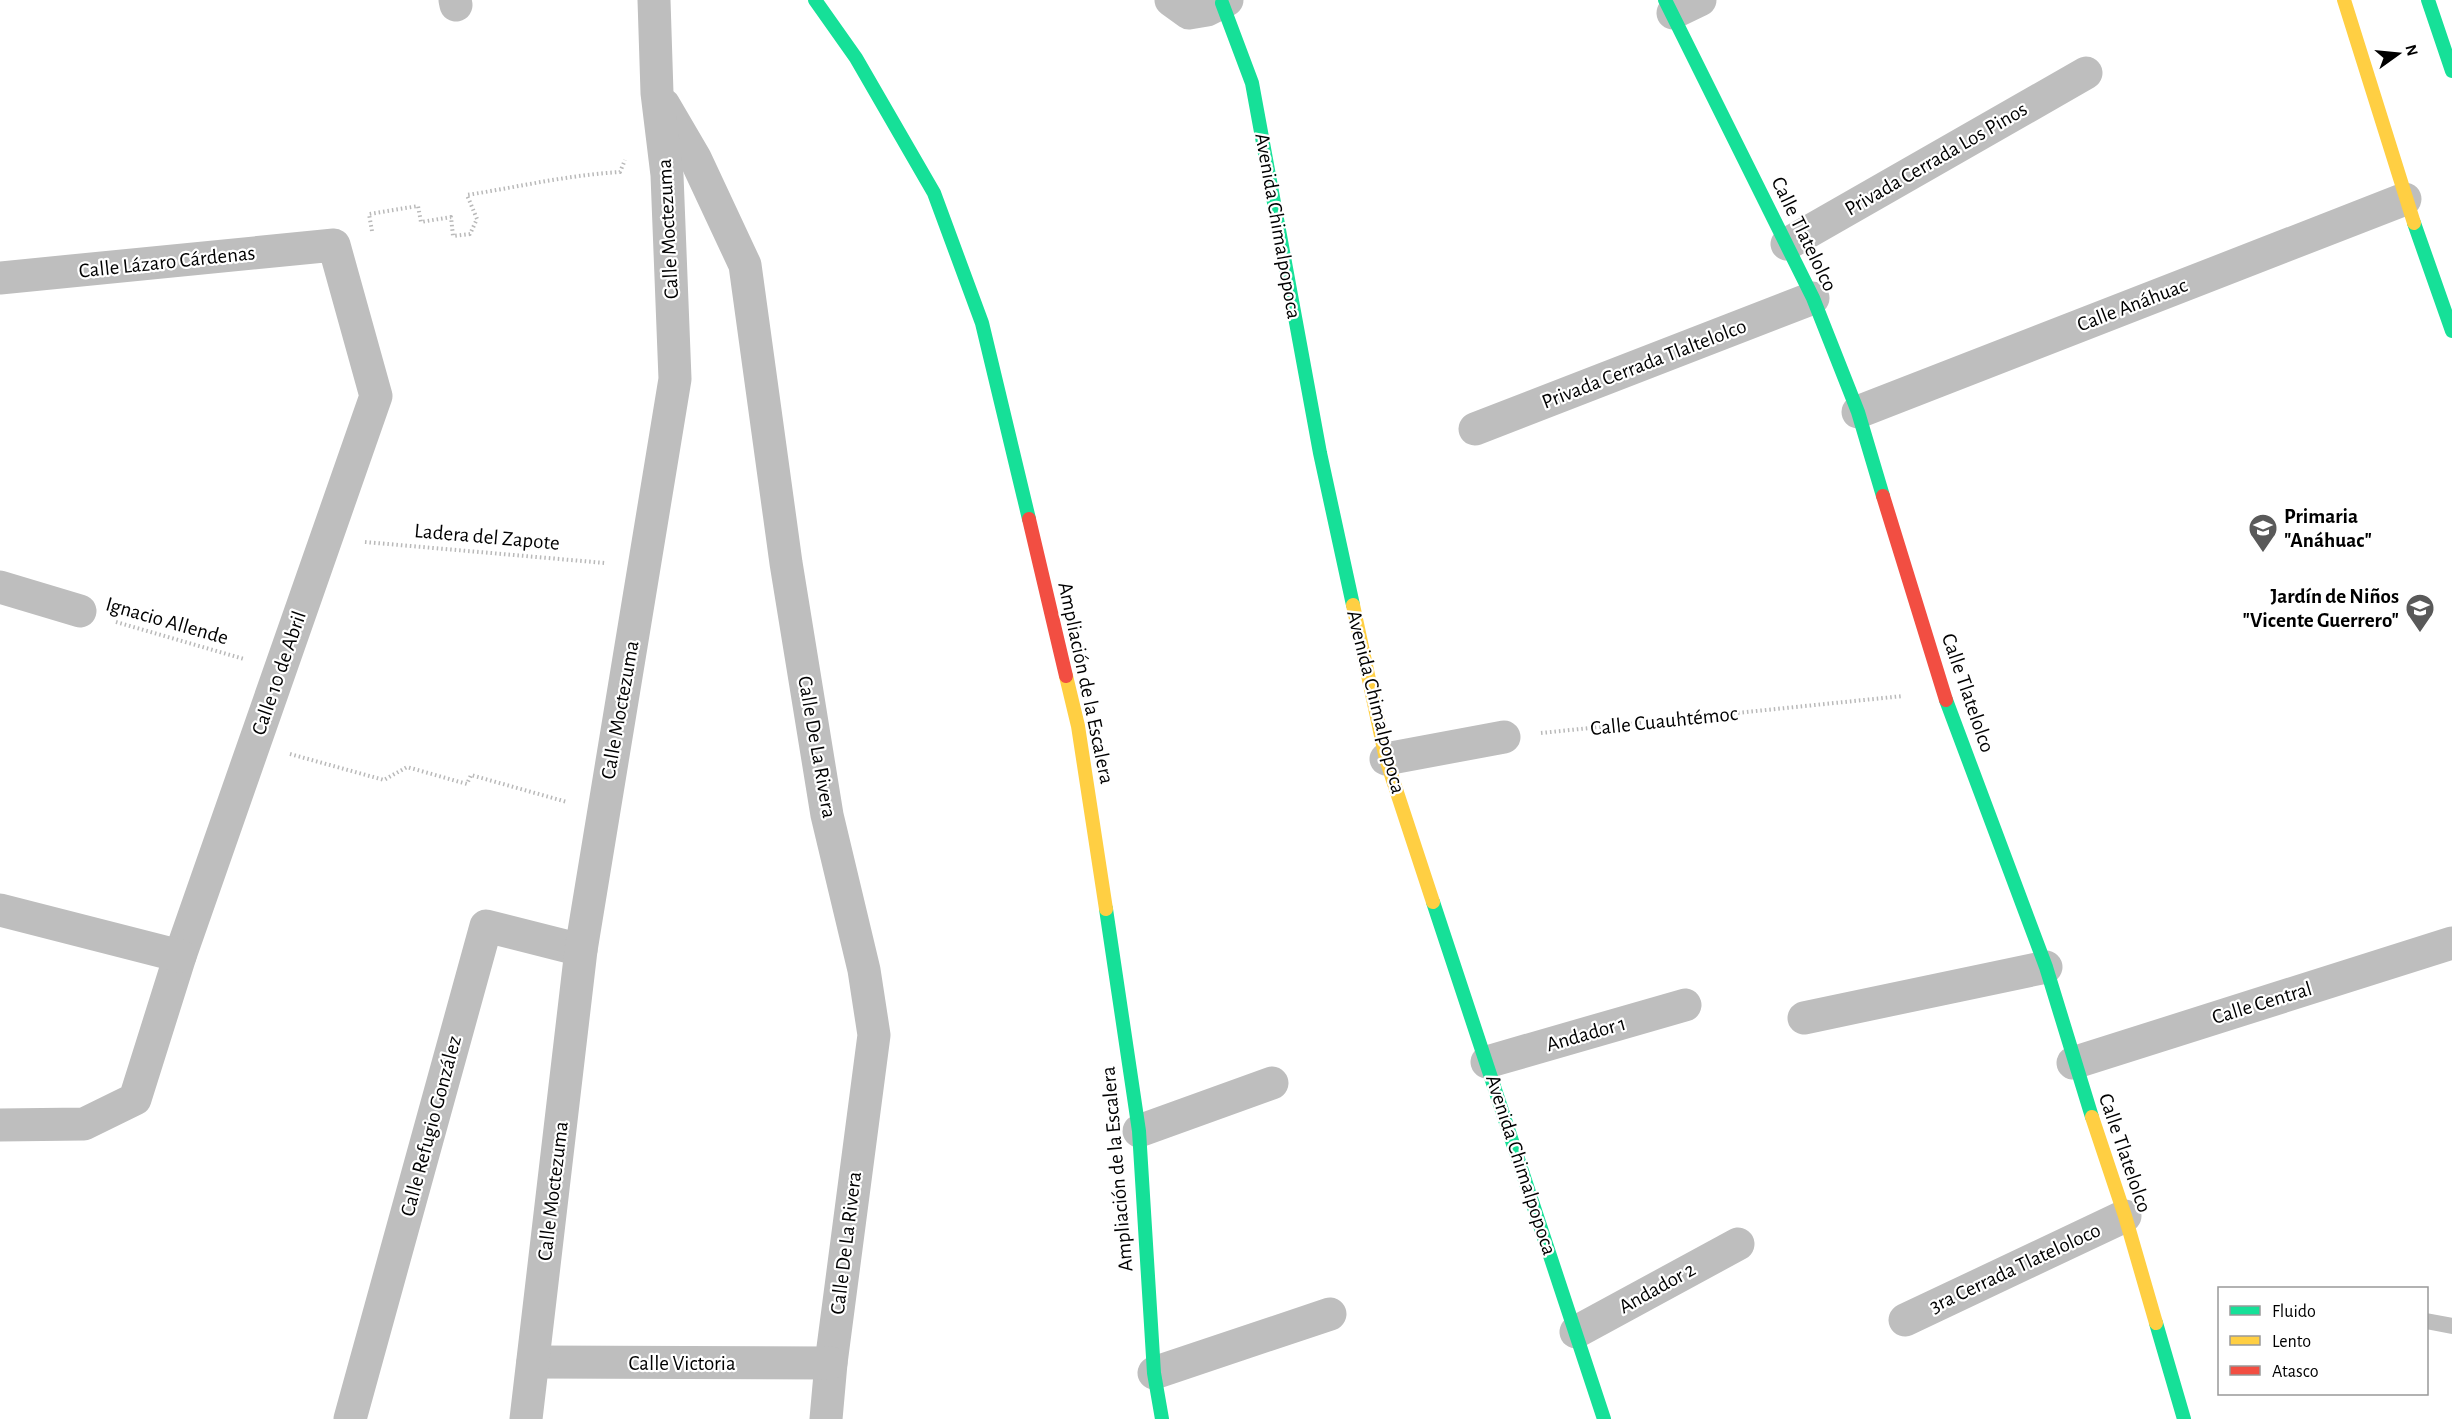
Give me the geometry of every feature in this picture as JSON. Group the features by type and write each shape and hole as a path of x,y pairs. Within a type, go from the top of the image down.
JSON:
{"street":[{"name":"Calle Moctezuma","path":"526,1419 580,950 675,379 667,175 657,93 654,0"},
{"name":"Ampliación de la Escalera","path":"815,0 856,58 934,193 982,323 1078,726 1139,1131 1154,1373 1162,1419"},
{"path":"2344,0 2405,199 2452,331"},
{"path":"2428,0 2452,70"},
{"path":"1180,7 1207,10 1224,1"},
{"name":"Avenida Chimalpopoca","path":"1224,1 1252,83 1320,453 1386,759 1604,1419"},
{"name":"Calle Tlatelolco","path":"1679,4 1813,298 1858,412 1942,692 2046,967 2073,1063 2125,1216 2184,1419"},
{"name":"Privada Cerrada Los Pinos","path":"1787,244 2086,73"},
{"name":"Calle De La Rivera","path":"657,93 695,158 745,265 786,563 824,792 864,970 874,1035 831,1363 826,1419"},
{"name":"Calle Anáhuac","path":"1858,412 2405,199"},
{"name":"Calle 10 de Abril","path":"0,1125 84,1124 135,1099 180,956 376,396 334,245"},
{"name":"Calle Lázaro Cárdenas","path":"0,278 334,245"},
{"name":"Privada Cerrada Tlaltelolco","path":"1475,429 1813,298"},
{"path":"0,586 80,611"},
{"path":"1386,759 1504,737"},
{"path":"0,910 180,956"},
{"name":"Calle Refugio González","path":"350,1419 486,926 580,950"},
{"name":"Calle Central","path":"2073,1063 2451,946"},
{"path":"1804,1018 2046,967"},
{"name":"Andador 1","path":"1486,1062 1685,1005"},
{"path":"1139,1131 1272,1083"},
{"name":"3ra Cerrada Tlateloloco","path":"1905,1320 2125,1216"},
{"name":"Andador 2","path":"1576,1332 1738,1244"},
{"path":"1154,1373 1330,1314"},
{"name":"Calle Victoria","path":"533,1362 831,1363"}],"lane":[{"path":"2428,1320 2452,1326"}],"path":[{"path":"346,287 373,241 369,214 418,206 421,222 452,217 453,236 470,234 477,219 467,195 537,185 578,174 620,172 627,154"},
{"name":"Ladera del Zapote","path":"326,538 645,566"},
{"name":"Ignacio Allende","path":"80,611 244,660"},
{"name":"Calle Cuauhtémoc","path":"1504,737 1942,692"},
{"path":"255,744 384,780 407,767 467,784 471,775 603,812"}],"traffic: fast":[{"path":"815,0 856,58 934,193 982,323 1029,519"},
{"path":"1665,0 1813,298 1858,412 1883,496"},
{"path":"2428,0 2452,71"},
{"path":"1222,3 1252,83 1320,453 1353,605"},
{"path":"2414,223 2452,331"},
{"path":"1946,700 2046,967 2092,1117"},
{"path":"1433,902 1604,1419"},
{"path":"1106,909 1139,1131 1154,1373 1162,1419"},
{"path":"2156,1323 2184,1419"}],"traffic: slow":[{"path":"2344,0 2414,223"},
{"path":"1353,605 1386,759 1433,902"},
{"path":"1066,676 1078,726 1106,909"},
{"path":"2092,1117 2125,1216 2156,1323"}],"traffic: jam":[{"path":"1883,496 1946,700"},
{"path":"1029,519 1066,676"}],"place":[{"name":"Primaria \"Anáhuac\"","path":"2263,554"},
{"name":"Jardín de Niños \"Vicente Guerrero\"","path":"2420,634"}]}
